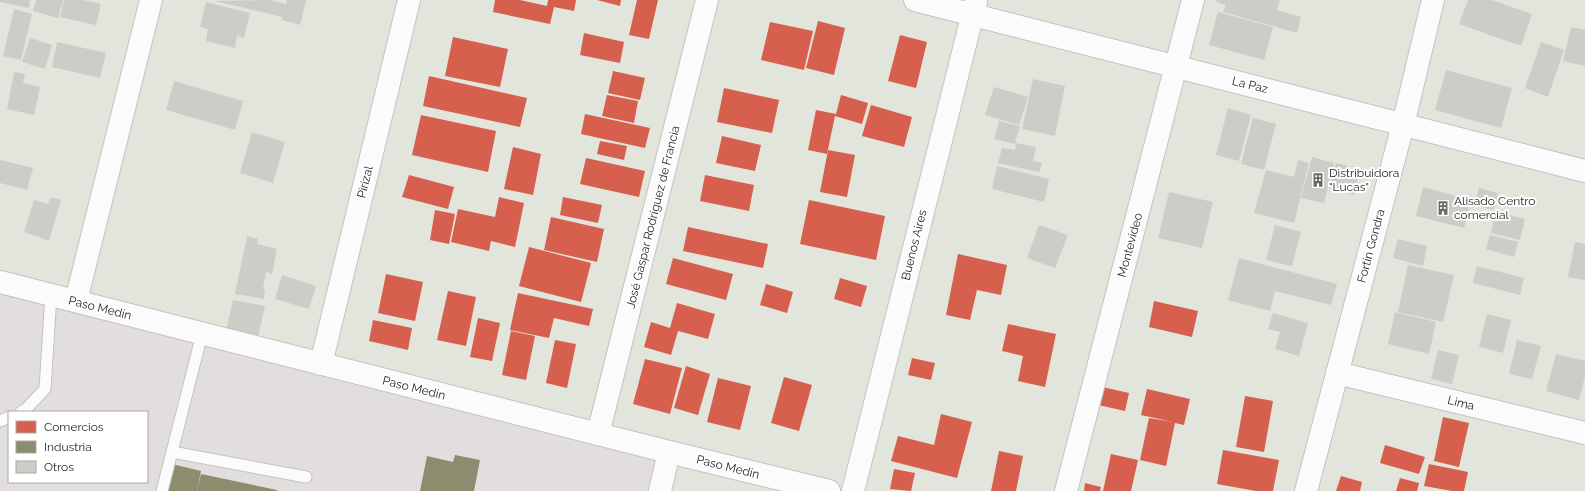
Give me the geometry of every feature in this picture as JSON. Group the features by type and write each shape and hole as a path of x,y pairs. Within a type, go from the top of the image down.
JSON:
{"street":[{"path":"76,301 151,0"},
{"name":"Pirizal","path":"321,364 409,0"},
{"name":"José Gaspar Rodríguez de Francia","path":"598,434 707,0"},
{"name":"La Paz","path":"915,0 974,7 1176,66 1585,171"},
{"name":"Montevideo","path":"1066,491 1193,0"},
{"name":"Fortín Gondra","path":"1306,491 1403,125 1433,0"},
{"name":"Buenos Aires","path":"853,491 974,7"},
{"name":"Paso Medin","path":"0,282 669,452 829,491"},
{"name":"Lima","path":"1337,373 1585,433"},
{"path":"660,491 669,452"}],"lane":[{"path":"23,411 46,390 51,295"},
{"path":"162,491 202,334"},
{"path":"172,452 306,477"}],"shaded area":[{"path":"0,282 669,452 658,491 0,491"}],"building: Comercios":[{"path":"495,0 520,0 547,6 548,0 576,0 574,11 554,7 550,24 493,12"},
{"path":"597,0 621,0 620,6"},
{"path":"637,0 658,0 649,39 629,35"},
{"path":"818,21 845,28 834,75 806,68"},
{"path":"770,22 813,31 804,70 761,60"},
{"path":"584,33 624,42 620,63 580,55"},
{"path":"900,35 927,42 916,88 888,81"},
{"path":"453,37 508,49 500,87 445,76"},
{"path":"613,71 645,78 640,100 608,93"},
{"path":"429,76 527,98 520,127 423,106"},
{"path":"724,88 779,100 772,133 717,122"},
{"path":"607,95 638,101 634,123 602,116"},
{"path":"841,95 868,103 862,124 835,116 827,154 808,150 816,110 836,114"},
{"path":"871,105 912,117 904,147 862,136"},
{"path":"585,114 650,128 645,148 581,134"},
{"path":"421,115 496,131 488,172 412,155"},
{"path":"722,136 761,145 755,171 716,163"},
{"path":"600,141 627,146 624,160 597,154"},
{"path":"513,147 541,154 533,195 504,189"},
{"path":"828,150 855,155 847,197 820,192"},
{"path":"586,158 645,171 639,197 580,184"},
{"path":"409,175 454,187 448,209 402,197"},
{"path":"705,175 754,185 749,211 700,201"},
{"path":"499,197 524,203 515,247 491,241 489,251 451,242 458,209 495,217"},
{"path":"563,197 602,205 598,223 560,215"},
{"path":"809,200 885,216 876,260 800,244"},
{"path":"435,210 455,214 449,244 430,240"},
{"path":"551,217 604,229 597,262 544,250"},
{"path":"688,227 768,244 763,268 683,251"},
{"path":"529,247 591,263 581,302 519,286"},
{"path":"958,254 1007,265 1001,295 977,290 970,320 946,315"},
{"path":"673,258 733,274 726,300 666,284"},
{"path":"386,274 423,282 415,321 378,313"},
{"path":"840,278 867,286 861,307 834,299"},
{"path":"766,284 793,292 787,313 760,305"},
{"path":"448,291 476,297 466,346 437,340"},
{"path":"518,293 593,309 589,326 554,318 549,338 510,330"},
{"path":"1154,301 1198,311 1192,337 1149,327"},
{"path":"677,303 715,314 708,339 678,331 671,355 644,347 651,322 670,328"},
{"path":"478,318 500,323 492,361 470,357"},
{"path":"373,320 412,328 408,350 369,341"},
{"path":"1008,324 1056,334 1045,387 1018,381 1023,356 1002,351"},
{"path":"511,331 535,336 526,380 502,375"},
{"path":"555,340 576,344 567,388 546,383"},
{"path":"912,358 935,363 931,380 908,375"},
{"path":"645,359 682,368 670,414 633,404"},
{"path":"686,366 710,374 698,415 674,408"},
{"path":"784,377 812,385 799,431 771,423"},
{"path":"718,378 751,386 740,430 707,422"},
{"path":"1098,386 1129,393 1125,411 1094,404"},
{"path":"1147,389 1190,399 1184,425 1175,423 1166,466 1140,460 1149,418 1173,422 1141,415"},
{"path":"1245,396 1273,401 1264,452 1236,447"},
{"path":"941,414 972,422 957,478 891,461 898,436 934,445"},
{"path":"1443,417 1469,423 1459,467 1434,461"},
{"path":"1385,445 1425,457 1419,474 1380,463"},
{"path":"1223,450 1279,460 1273,491 1256,491 1217,484"},
{"path":"999,451 1023,456 1016,491 991,491"},
{"path":"1111,454 1138,460 1131,491 1103,491"},
{"path":"1429,464 1468,472 1464,491 1452,491 1424,486"},
{"path":"894,469 915,473 911,491 890,489"},
{"path":"1341,476 1362,482 1360,491 1336,491"},
{"path":"1400,478 1419,483 1417,491 1396,491"},
{"path":"1085,483 1101,487 1100,491 1084,491"}],"building: Industria":[{"path":"455,455 480,460 474,491 420,491 427,456 453,462"},
{"path":"172,464 201,471 197,491 166,491"},
{"path":"201,474 277,490 277,491 197,491"}],"building: Otros":[{"path":"0,0 30,0 29,8 0,2"},
{"path":"36,0 63,0 58,18 33,11"},
{"path":"64,0 83,0 101,4 96,25 60,17"},
{"path":"269,0 286,4 287,0 306,0 300,25 282,20 282,17 215,1"},
{"path":"1217,0 1280,0 1277,10 1301,17 1297,33 1223,12 1226,5 1216,2"},
{"path":"1468,0 1492,0 1532,14 1521,46 1459,24"},
{"path":"206,2 250,13 244,38 237,36 235,48 206,41 208,29 200,27"},
{"path":"14,9 32,14 21,60 3,56"},
{"path":"1218,12 1273,27 1264,60 1209,45"},
{"path":"1571,27 1585,30 1585,66 1563,61"},
{"path":"30,38 52,45 45,69 22,62"},
{"path":"57,42 106,53 100,78 52,67"},
{"path":"1541,42 1564,50 1548,97 1525,88"},
{"path":"1446,70 1512,88 1501,128 1435,110"},
{"path":"14,72 25,74 23,83 40,87 34,115 7,109"},
{"path":"1033,79 1065,86 1055,136 1022,129"},
{"path":"174,81 243,101 235,130 166,110"},
{"path":"994,87 1028,97 1019,125 985,115"},
{"path":"1228,108 1251,115 1239,161 1216,155"},
{"path":"1253,118 1276,124 1264,170 1241,164"},
{"path":"999,121 1020,126 1015,144 994,139"},
{"path":"252,132 285,142 273,183 240,173"},
{"path":"1016,143 1036,147 1033,161 1042,163 1039,172 998,163 1002,148 1015,150"},
{"name":"Distribuidora \"Lucas\"","path":"1312,157 1334,163 1324,203 1301,198"},
{"path":"0,160 33,168 27,190 0,183"},
{"path":"1298,160 1309,163 1294,223 1254,213 1266,170 1294,177"},
{"path":"1336,163 1348,166 1346,176 1358,180 1354,195 1329,188"},
{"path":"997,166 1049,179 1044,202 992,189"},
{"name":"Alisado Centro comercial","path":"1423,187 1471,200 1464,228 1416,216"},
{"path":"1479,188 1498,193 1493,210 1474,205"},
{"path":"1169,192 1213,202 1202,248 1158,238"},
{"path":"51,197 61,200 49,241 24,232 34,200 48,204"},
{"path":"1495,212 1525,219 1520,240 1491,233"},
{"path":"1039,225 1068,235 1055,268 1027,258"},
{"path":"1275,225 1301,232 1292,266 1266,260"},
{"path":"1490,235 1518,242 1514,257 1486,249"},
{"path":"247,236 258,239 257,244 277,249 272,274 266,272 263,289 265,290 264,299 235,294"},
{"path":"1398,239 1427,246 1423,266 1393,258"},
{"path":"1575,242 1585,244 1585,280 1568,277"},
{"path":"1239,258 1337,284 1331,305 1275,291 1270,311 1228,300"},
{"path":"1408,265 1454,275 1443,322 1398,312"},
{"path":"1477,266 1524,278 1520,295 1473,283"},
{"path":"282,275 316,286 309,309 275,299"},
{"path":"233,300 265,306 258,337 226,330"},
{"path":"1395,312 1436,322 1429,354 1388,344"},
{"path":"1273,313 1308,323 1299,356 1275,349 1280,332 1268,329"},
{"path":"1487,314 1511,320 1503,353 1479,347"},
{"path":"1517,340 1541,346 1532,379 1509,374"},
{"path":"1438,350 1459,355 1452,384 1431,379"},
{"path":"1556,354 1585,361 1585,376 1579,400 1546,391"}],"place":[{"name":"Distribuidora \"Lucas\"","path":"1318,180"},
{"name":"Alisado Centro comercial","path":"1443,208"}]}
